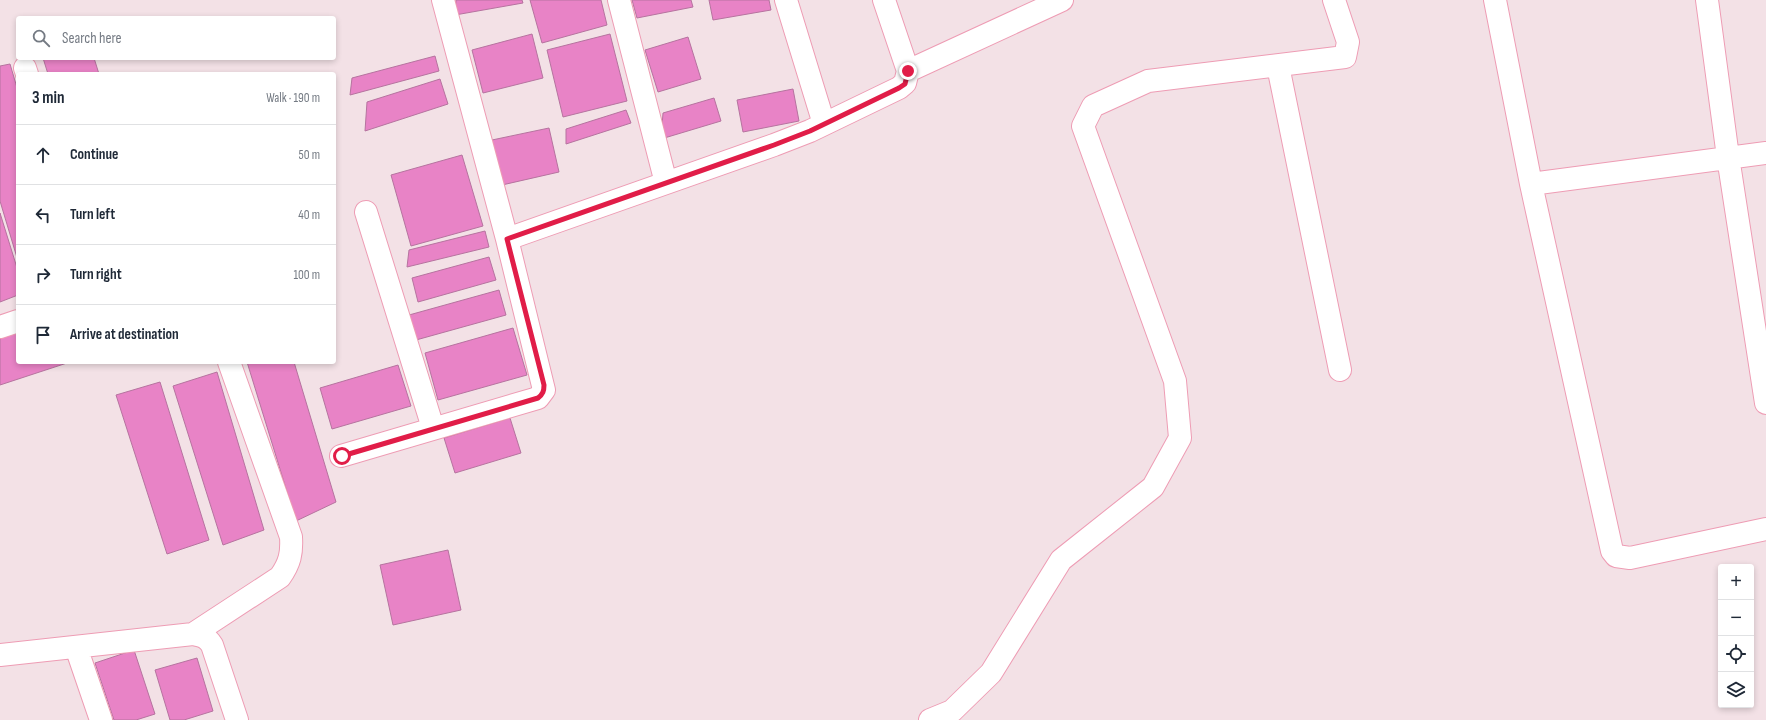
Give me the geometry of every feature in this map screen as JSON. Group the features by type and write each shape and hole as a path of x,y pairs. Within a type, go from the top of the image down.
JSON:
{"street":[{"path":"342,456 538,398 544,390 507,239 443,0"},
{"path":"619,0 666,183"},
{"path":"786,0 824,124"},
{"path":"507,239 774,145 824,124 899,88 905,84 908,71 884,0"},
{"path":"908,71 1062,0"},
{"path":"930,720 952,711 992,673 1061,560 1153,487 1180,438 1175,381 1083,126 1093,106 1148,82 1345,57 1348,42 1334,0"},
{"path":"1495,0 1531,184 1612,551 1616,556 1630,558 1766,529"},
{"path":"1707,0 1728,157 1766,403"},
{"path":"1278,66 1340,370"},
{"path":"1531,184 1766,153"},
{"path":"366,212 433,428"},
{"path":"0,327 16,322"},
{"path":"194,634 280,577 288,566 292,552 291,537 230,364"},
{"path":"0,655 194,634 208,638 212,645 237,720"},
{"path":"76,647 101,720"}],"building":[{"path":"456,0 522,0 523,3 455,15"},
{"path":"530,0 601,0 607,25 542,43"},
{"path":"632,0 691,0 693,7 637,18"},
{"path":"709,0 769,0 771,10 713,20"},
{"path":"532,34 543,78 483,93 472,50"},
{"path":"610,34 627,101 563,117 547,50"},
{"path":"688,37 701,79 658,92 645,50"},
{"path":"435,56 439,71 350,95 352,78"},
{"path":"44,60 95,60 98,72 47,72"},
{"path":"10,64 16,84 16,254 0,201 0,66"},
{"path":"440,79 448,104 365,131 367,102"},
{"path":"793,89 799,121 743,132 737,100"},
{"path":"714,98 721,121 661,139 663,113"},
{"path":"626,110 631,123 566,144 566,129"},
{"path":"549,128 559,172 502,185 492,140"},
{"path":"462,155 483,226 411,246 391,175"},
{"path":"0,213 16,265 16,296 0,302"},
{"path":"485,231 489,247 407,267 409,250"},
{"path":"489,257 496,280 418,302 412,278"},
{"path":"499,290 506,315 416,340 409,315"},
{"path":"513,328 527,375 438,400 425,353"},
{"path":"16,331 16,364 64,364 0,385 0,336"},
{"path":"248,364 295,364 336,502 296,521"},
{"path":"398,365 411,406 332,429 320,388"},
{"path":"217,372 264,530 223,545 173,386"},
{"path":"160,382 209,540 167,554 116,395"},
{"path":"510,418 521,453 455,473 444,438"},
{"path":"448,550 461,610 393,625 380,565"},
{"path":"134,650 155,714 136,720 114,720 95,663"},
{"path":"197,658 213,711 184,720 170,720 155,670"}],"route":[{"path":"342,456 538,398 542,395 544,385 507,239 810,131 899,88 905,84 908,77 908,71"}]}
